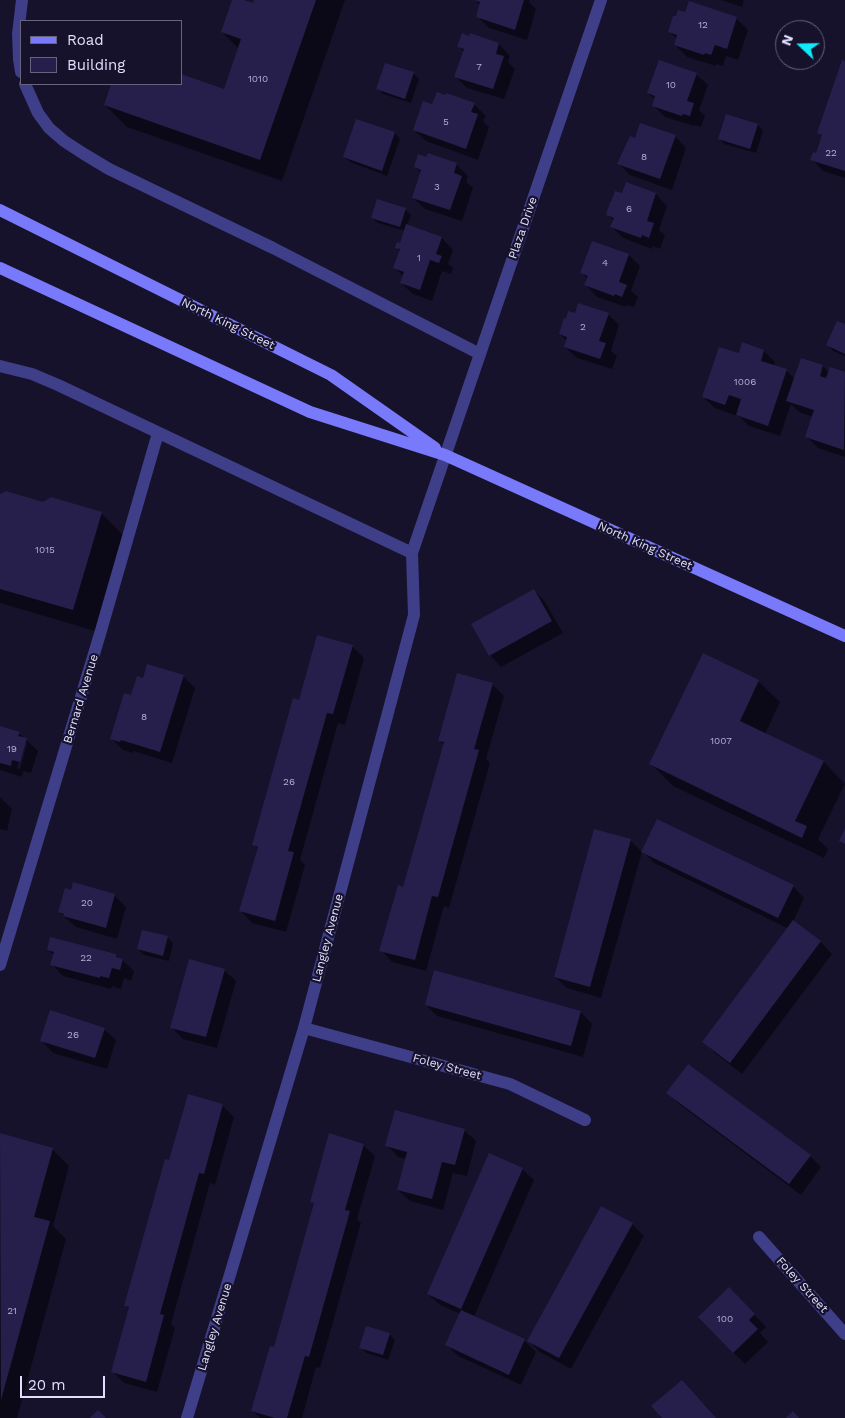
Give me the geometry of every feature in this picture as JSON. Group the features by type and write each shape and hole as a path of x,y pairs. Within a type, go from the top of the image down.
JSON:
{"main road":[{"name":"North King Street","path":"0,210 331,375 445,456"},
{"name":"North King Street","path":"0,268 310,412 445,456 845,636"}],"street":[{"path":"20,66 18,34 22,0"},
{"name":"Plaza Drive","path":"445,456 601,0"},
{"path":"24,85 38,112 50,128 64,141 84,154 110,169 273,248 480,354"},
{"path":"0,366 32,374 58,385 412,552"},
{"name":"Bernard Avenue","path":"0,965 100,634 158,433"},
{"name":"Langley Avenue","path":"187,1418 304,1028 414,615 412,552 445,456"},
{"name":"Foley Street","path":"304,1028 510,1084 585,1120"},
{"name":"Foley Street","path":"759,1237 845,1334"}],"building":[{"path":"232,0 244,0 253,3 254,0 316,0 260,160 104,105 111,85 182,85 182,74 224,89 241,39 221,32"},
{"path":"474,0 524,0 515,30 476,17 480,2"},
{"path":"689,1 737,17 727,49 715,45 711,55 705,53 704,55 674,45 677,35 668,32 673,16 676,16 678,10 685,12"},
{"path":"462,33 469,36 470,33 499,43 496,54 504,56 493,89 454,77 464,49 457,47"},
{"path":"659,60 697,73 687,101 694,103 690,116 683,114 682,116 652,106 655,96 647,93"},
{"path":"842,60 845,61 845,171 810,160 813,152 816,153 822,135 817,133"},
{"path":"385,63 414,72 405,99 376,89"},
{"path":"437,92 445,95 446,93 475,103 471,112 478,114 466,149 413,130 423,101 432,104"},
{"path":"726,114 758,124 750,149 718,139"},
{"path":"356,119 395,132 382,171 343,157"},
{"path":"640,123 676,135 660,179 617,164 630,136 635,138"},
{"path":"428,153 457,163 454,173 462,176 450,210 412,198 421,170 414,167 418,154 426,157"},
{"path":"626,182 656,193 647,221 654,223 649,238 642,235 641,238 610,227 614,218 606,215 610,202 615,191 622,193"},
{"path":"377,199 406,208 400,227 371,218"},
{"path":"406,224 442,237 436,254 442,256 439,263 430,260 420,290 400,283 404,272 393,268 400,249 395,248 397,242 400,243"},
{"path":"592,241 629,254 619,282 627,285 622,297 584,285 588,276 580,273"},
{"path":"578,303 609,313 599,341 606,343 600,359 564,347 567,337 559,334 564,318 566,319 568,311 575,313"},
{"path":"837,321 845,324 845,354 826,345"},
{"path":"742,342 764,350 761,361 787,369 768,426 736,415 741,399 729,395 725,405 702,397 719,347 739,353"},
{"path":"801,358 823,365 820,376 826,378 830,367 845,372 844,450 805,437 814,410 786,401"},
{"path":"6,491 43,502 51,497 102,512 73,610 0,589 0,494"},
{"path":"534,589 552,621 489,656 471,624"},
{"path":"317,635 353,645 333,714 327,713 288,851 294,852 275,921 239,911 258,847 252,845 293,698 299,700"},
{"path":"703,653 759,680 740,721 824,761 795,821 807,826 802,838 649,764"},
{"path":"147,664 184,675 160,752 121,740 120,742 110,739 124,693 131,695 137,676 143,678"},
{"path":"457,673 493,683 474,749 479,750 438,897 432,896 415,960 379,951 398,885 403,887 444,742 438,741"},
{"path":"0,726 20,732 18,736 27,738 20,762 12,760 11,766 0,763"},
{"path":"657,819 794,885 778,918 641,852"},
{"path":"845,828 845,844 839,841"},
{"path":"594,829 631,839 590,987 554,977"},
{"path":"73,882 115,894 106,928 63,916 64,914 58,912 65,888 71,890"},
{"path":"793,920 821,941 730,1063 702,1042"},
{"path":"142,930 168,936 163,956 137,949"},
{"path":"50,937 116,954 116,957 123,959 120,970 112,968 109,978 100,976 100,978 50,965 54,952 47,950"},
{"path":"189,959 225,969 206,1037 170,1028"},
{"path":"434,970 581,1011 571,1046 425,1005"},
{"path":"50,1010 105,1028 95,1058 40,1041"},
{"path":"688,1064 811,1155 789,1184 666,1093"},
{"path":"188,1094 223,1104 204,1174 199,1173 160,1314 164,1315 146,1382 111,1372 129,1307 124,1306 165,1159 169,1160"},
{"path":"395,1110 465,1129 455,1165 442,1162 432,1199 397,1190 407,1152 385,1146"},
{"path":"0,1133 53,1148 34,1217 50,1221 1,1400"},
{"path":"329,1133 364,1144 345,1210 350,1211 309,1357 305,1356 287,1418 275,1418 251,1411 270,1346 274,1347 314,1203 310,1202"},
{"path":"489,1153 523,1168 461,1309 427,1294"},
{"path":"601,1206 633,1223 559,1358 527,1341"},
{"path":"729,1287 755,1314 749,1320 758,1329 733,1353 698,1317"},
{"path":"461,1310 525,1339 509,1375 445,1345"},
{"path":"366,1326 390,1333 383,1355 359,1348"},
{"path":"682,1380 716,1418 662,1418 651,1406"},
{"path":"98,1410 106,1418 90,1418"},
{"path":"793,1411 799,1418 786,1418"}]}
